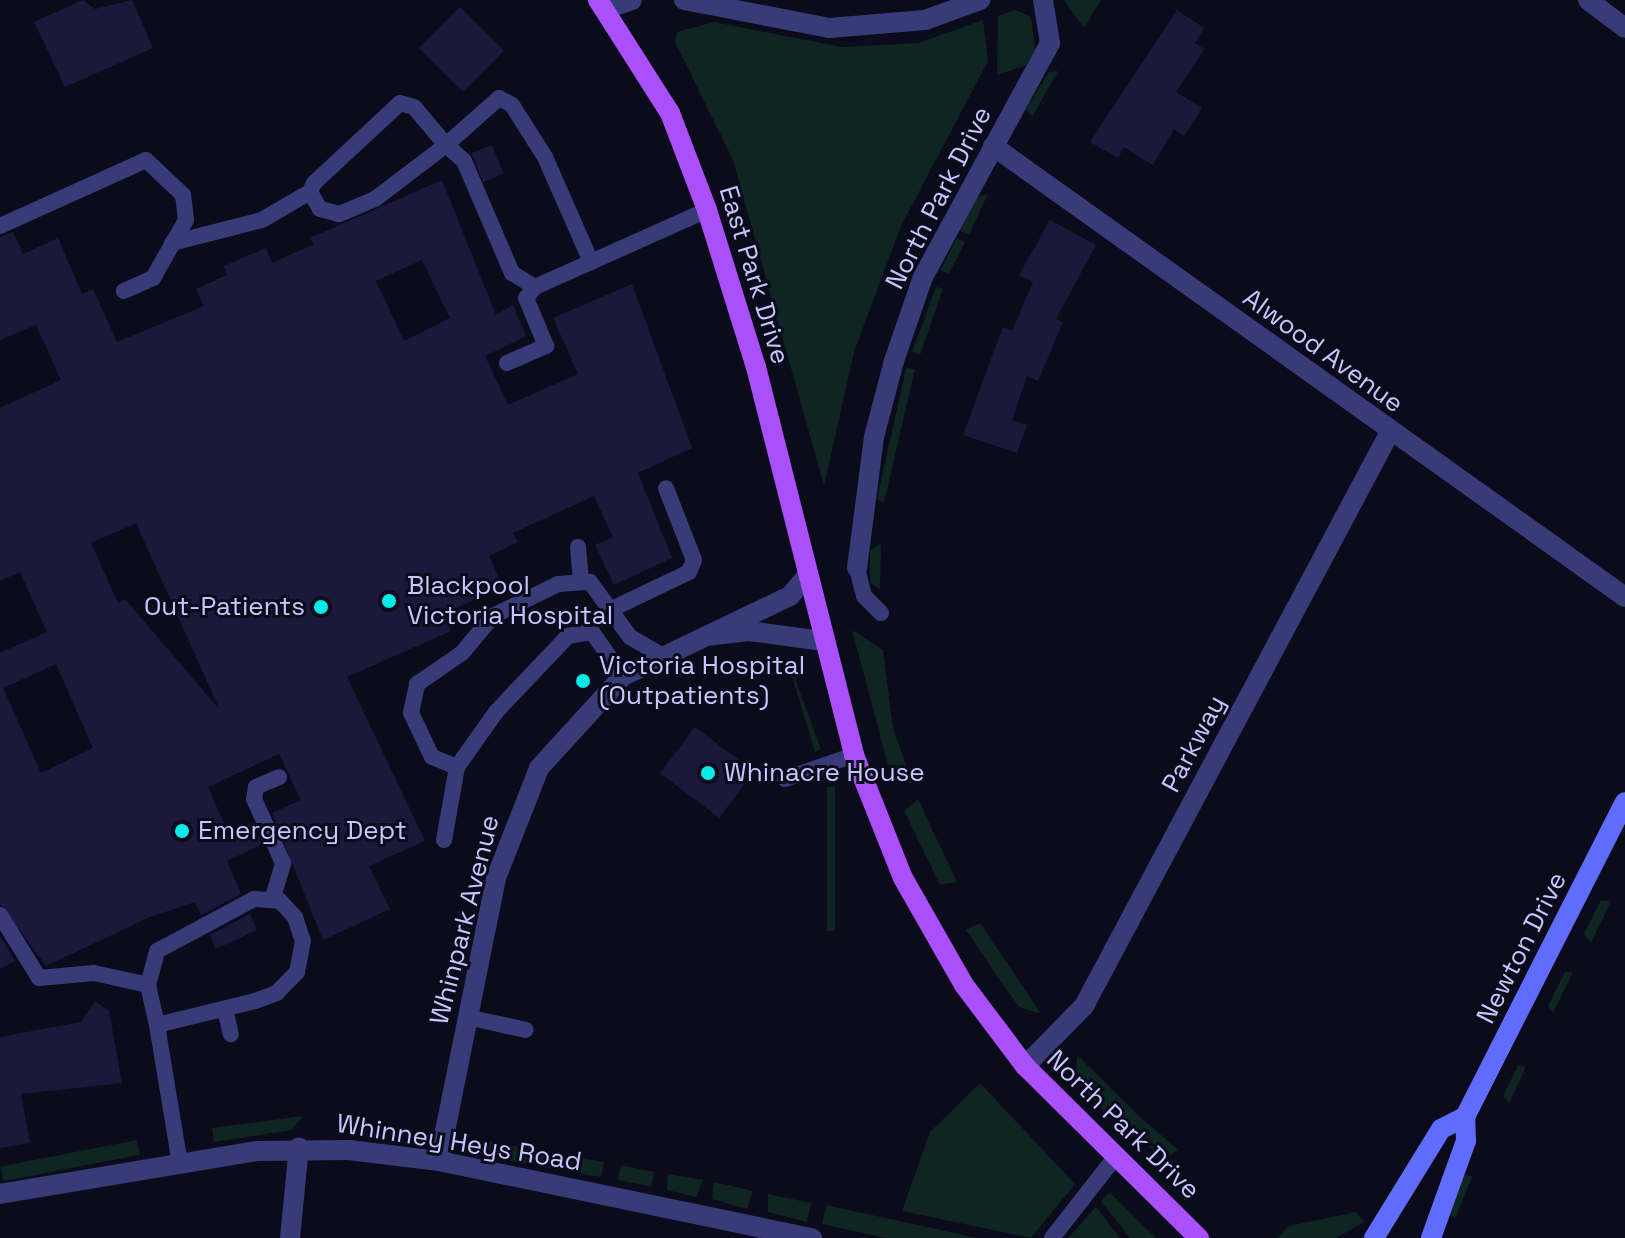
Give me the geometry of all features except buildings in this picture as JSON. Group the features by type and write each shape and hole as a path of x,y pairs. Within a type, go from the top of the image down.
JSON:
{"main road":[{"name":"East Park Drive","path":"601,4 670,113 707,210 756,367 807,576"},
{"name":"North Park Drive","path":"807,576 854,755 925,918 1025,1066 1113,1160 1197,1234 1216,1238"},
{"name":"Newton Drive","path":"1431,1238 1466,1141 1465,1117 1625,802"},
{"name":"Newton Drive","path":"1374,1238 1441,1129 1465,1117"}],"street":[{"name":"East Park Drive","path":"601,4 632,0"},
{"path":"684,0 829,28 925,20 980,0"},
{"name":"North Park Drive","path":"857,568 874,437 894,361 923,277 1050,43 1043,0"},
{"path":"1588,0 1625,28"},
{"name":"Alwood Avenue","path":"993,146 1625,597"},
{"name":"Parkway","path":"1025,1066 1084,1006 1390,432"},
{"name":"Whinpark Avenue","path":"439,1161 467,1017 522,800 559,739 623,676 660,654 790,596 807,576"},
{"name":"Whinpark Avenue","path":"706,636 749,631 823,641"},
{"path":"290,1238 299,1147"},
{"name":"Whinney Heys Road","path":"0,1194 299,1147 439,1161 778,1234 812,1238"}],"lane":[{"path":"310,192 320,209 339,214 391,190 506,99 545,157 591,262"},
{"path":"172,243 262,220 310,192 400,103 414,107 464,161 512,273 535,287"},
{"path":"0,226 146,160 183,195 186,220 153,278 124,291"},
{"path":"507,363 546,346 526,298 535,287 707,210"},
{"path":"614,608 689,572 694,560 666,488"},
{"path":"578,547 581,579 614,608 630,637 660,654"},
{"path":"857,568 864,596 881,613"},
{"path":"457,767 432,757 419,734 410,698 417,684 462,653 493,616 581,579"},
{"path":"444,840 457,767 496,712 568,636 592,632 623,676"},
{"path":"785,779 854,755"},
{"path":"272,900 283,863 254,799 256,787 279,777"},
{"path":"157,1025 277,993 297,972 303,941 295,917 272,900 254,899 166,941 151,964 148,985 180,1164"},
{"path":"0,915 39,978 94,973 148,985"},
{"path":"225,1009 231,1034"},
{"path":"467,1017 526,1030"},
{"path":"1052,1238 1113,1160"}],"green space":[{"path":"1064,0 1101,0 1084,28"},
{"path":"1016,10 1031,17 1035,50 1026,65 997,75 998,16"},
{"path":"983,20 988,61 901,226 854,352 824,486 733,160 675,42 677,32 714,22 842,47 919,43"},
{"path":"1058,71 1032,117 1026,109 1049,72"},
{"path":"988,194 969,235 960,231 977,197"},
{"path":"957,238 965,242 949,274 941,270"},
{"path":"936,287 943,289 920,355 912,352"},
{"path":"906,368 915,369 884,503 877,499"},
{"path":"881,543 880,589 870,583 870,550"},
{"path":"852,630 883,650 893,728 912,783 892,780"},
{"path":"784,649 821,749 815,752"},
{"path":"827,787 835,787 835,931 827,931"},
{"path":"918,799 957,882 940,885 904,811"},
{"path":"1601,900 1611,901 1591,943 1584,934"},
{"path":"980,923 1041,1014 1019,1007 966,930"},
{"path":"1565,972 1573,972 1553,1013 1548,1006"},
{"path":"1077,1055 1178,1150 1166,1158 1114,1122 1076,1079"},
{"path":"1518,1065 1526,1067 1509,1103 1503,1096"},
{"path":"980,1083 1075,1184 1031,1238 902,1211 930,1132"},
{"path":"303,1116 292,1130 214,1142 212,1128"},
{"path":"475,1139 604,1162 601,1177 482,1156 473,1150"},
{"path":"137,1140 140,1155 3,1181 1,1167"},
{"path":"621,1165 654,1172 651,1187 618,1180"},
{"path":"1464,1173 1472,1177 1455,1219 1450,1214"},
{"path":"668,1174 703,1180 696,1197 667,1190"},
{"path":"714,1182 753,1191 747,1209 712,1199"},
{"path":"1110,1193 1156,1238 1130,1238 1101,1201"},
{"path":"768,1194 811,1203 807,1222 768,1212"},
{"path":"826,1205 977,1238 886,1238 822,1224"},
{"path":"1096,1207 1120,1238 1068,1238"},
{"path":"1356,1212 1364,1222 1336,1238 1277,1238 1289,1226"}],"place":[{"name":"Blackpool Victoria Hospital","path":"389,601"},
{"name":"Out-Patients","path":"321,607"},
{"name":"Victoria Hospital (Outpatients)","path":"583,681"},
{"name":"Whinacre House","path":"708,773"},
{"name":"Emergency Dept","path":"182,831"}]}
